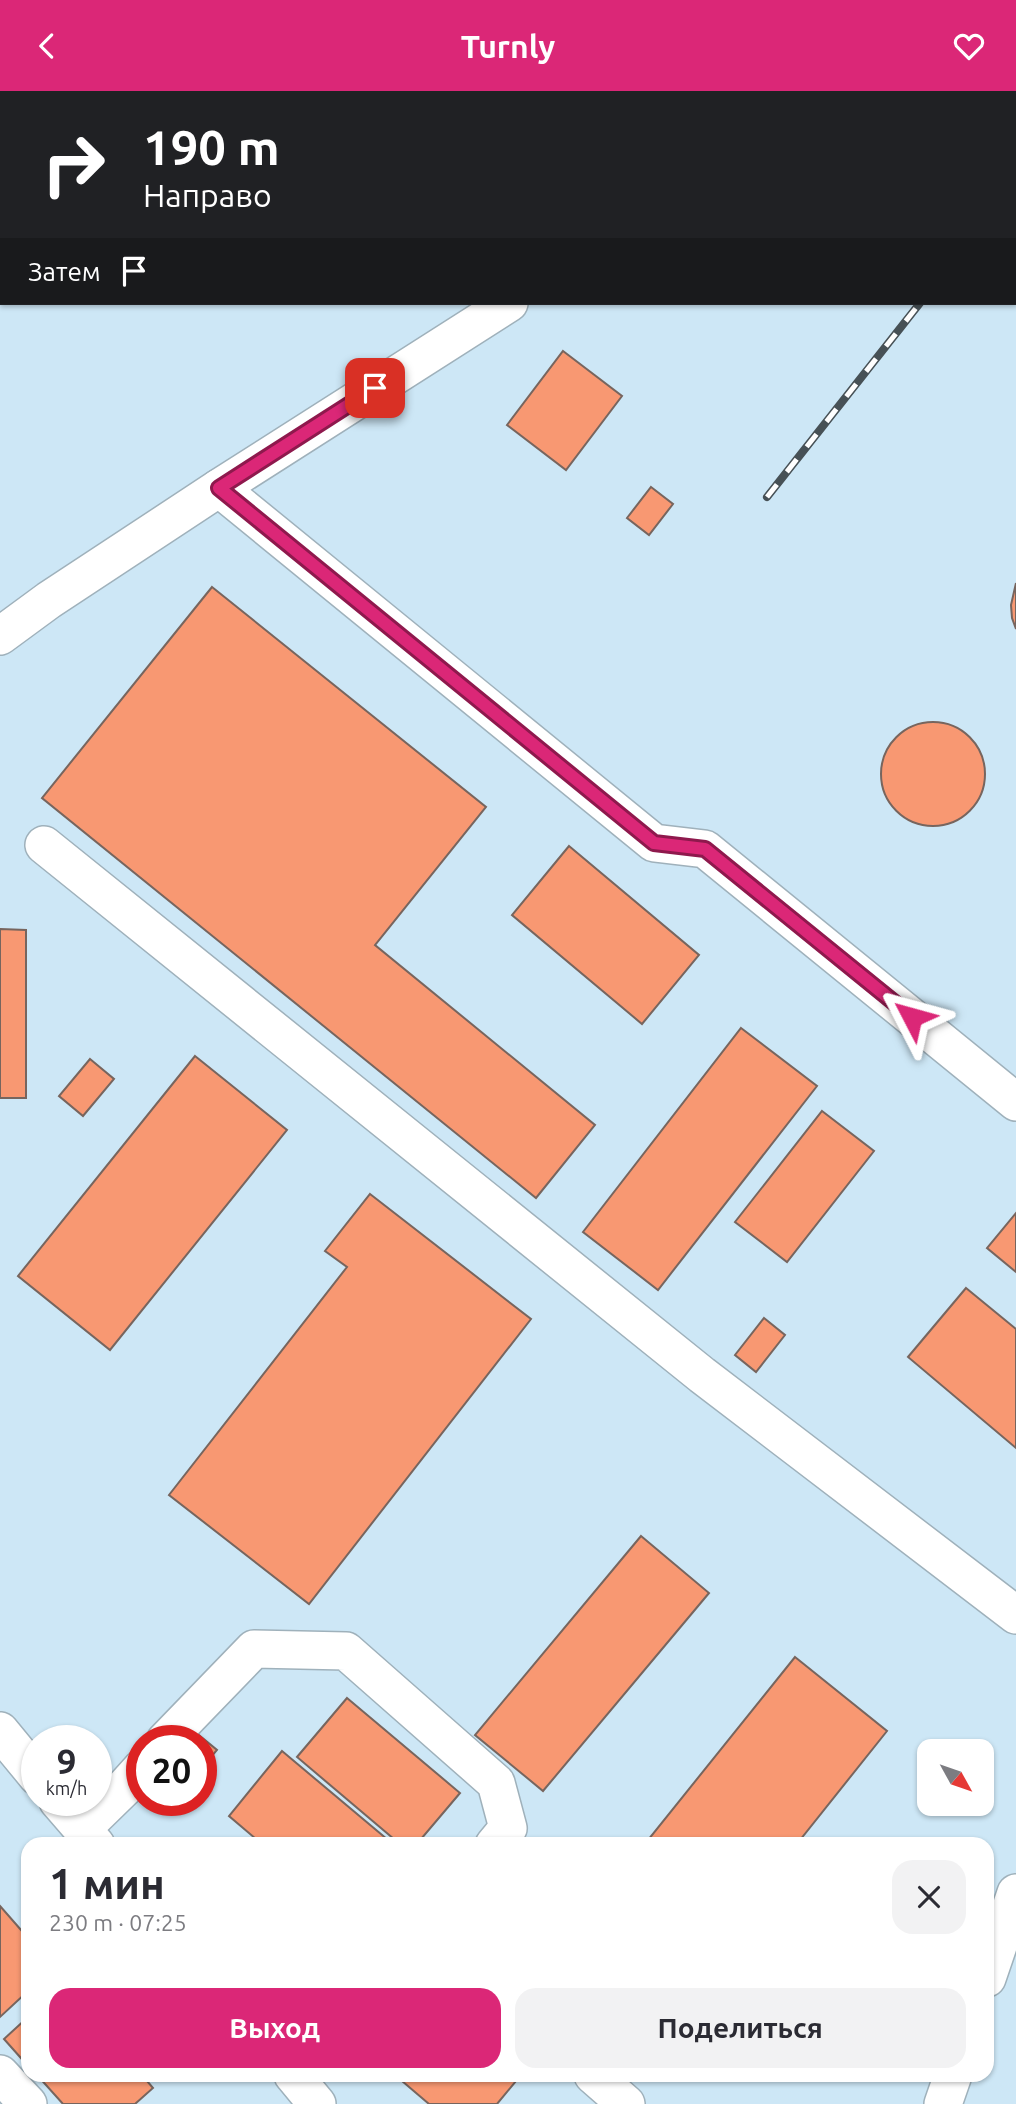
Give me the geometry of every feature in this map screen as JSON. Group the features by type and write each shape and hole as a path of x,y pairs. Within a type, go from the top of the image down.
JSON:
{"street":[{"path":"0,636 49,600 219,488 506,305"},
{"path":"219,488 654,843 705,849 1016,1102"},
{"path":"44,845 691,1366 1016,1615"},
{"path":"180,1725 254,1649 346,1651 496,1783 508,1828 501,1837"},
{"path":"0,1731 21,1757"},
{"path":"71,1816 89,1837 126,1786"},
{"path":"994,1957 1016,1893"},
{"path":"0,2074 28,2104"},
{"path":"299,2082 317,2104"},
{"path":"601,2082 626,2104"},
{"path":"943,2104 951,2082"}],"shaded area":[{"path":"0,305 1016,305 1016,2104 0,2104"}],"building":[{"path":"563,351 622,396 566,470 507,425"},
{"path":"651,487 673,504 649,535 627,518"},
{"path":"1016,583 1016,629 1011,605"},
{"path":"212,587 486,807 375,945 595,1125 536,1198 42,798"},
{"path":"933,722 953,726 970,737 981,754 985,774 981,794 970,811 953,822 933,826 913,822 896,811 885,794 881,774 885,754 896,737 913,726"},
{"path":"569,846 699,955 642,1024 512,915"},
{"path":"0,929 26,930 26,1098 0,1098"},
{"path":"741,1028 817,1086 658,1290 583,1232"},
{"path":"195,1056 287,1130 110,1350 18,1276"},
{"path":"90,1059 114,1079 83,1116 59,1096"},
{"path":"822,1111 874,1151 787,1262 735,1222"},
{"path":"370,1194 531,1319 309,1604 169,1495 347,1267 325,1251"},
{"path":"1016,1213 1016,1272 987,1248"},
{"path":"966,1288 1016,1329 1016,1448 908,1357"},
{"path":"764,1318 785,1335 756,1372 735,1355"},
{"path":"641,1536 709,1593 543,1791 475,1735"},
{"path":"795,1657 887,1731 802,1837 650,1837"},
{"path":"347,1698 460,1793 423,1837 392,1837 297,1757"},
{"path":"282,1751 384,1837 254,1837 229,1816"},
{"path":"0,1906 21,1930 21,1998 0,2017"},
{"path":"21,2023 21,2058 4,2039"},
{"path":"43,2082 148,2082 153,2088 135,2104 63,2104"},
{"path":"403,2082 515,2082 497,2104 429,2104"}],"railway":[{"path":"767,497 918,305"}],"route":[{"path":"375,388 219,488 654,843 705,849 912,1017"}]}
